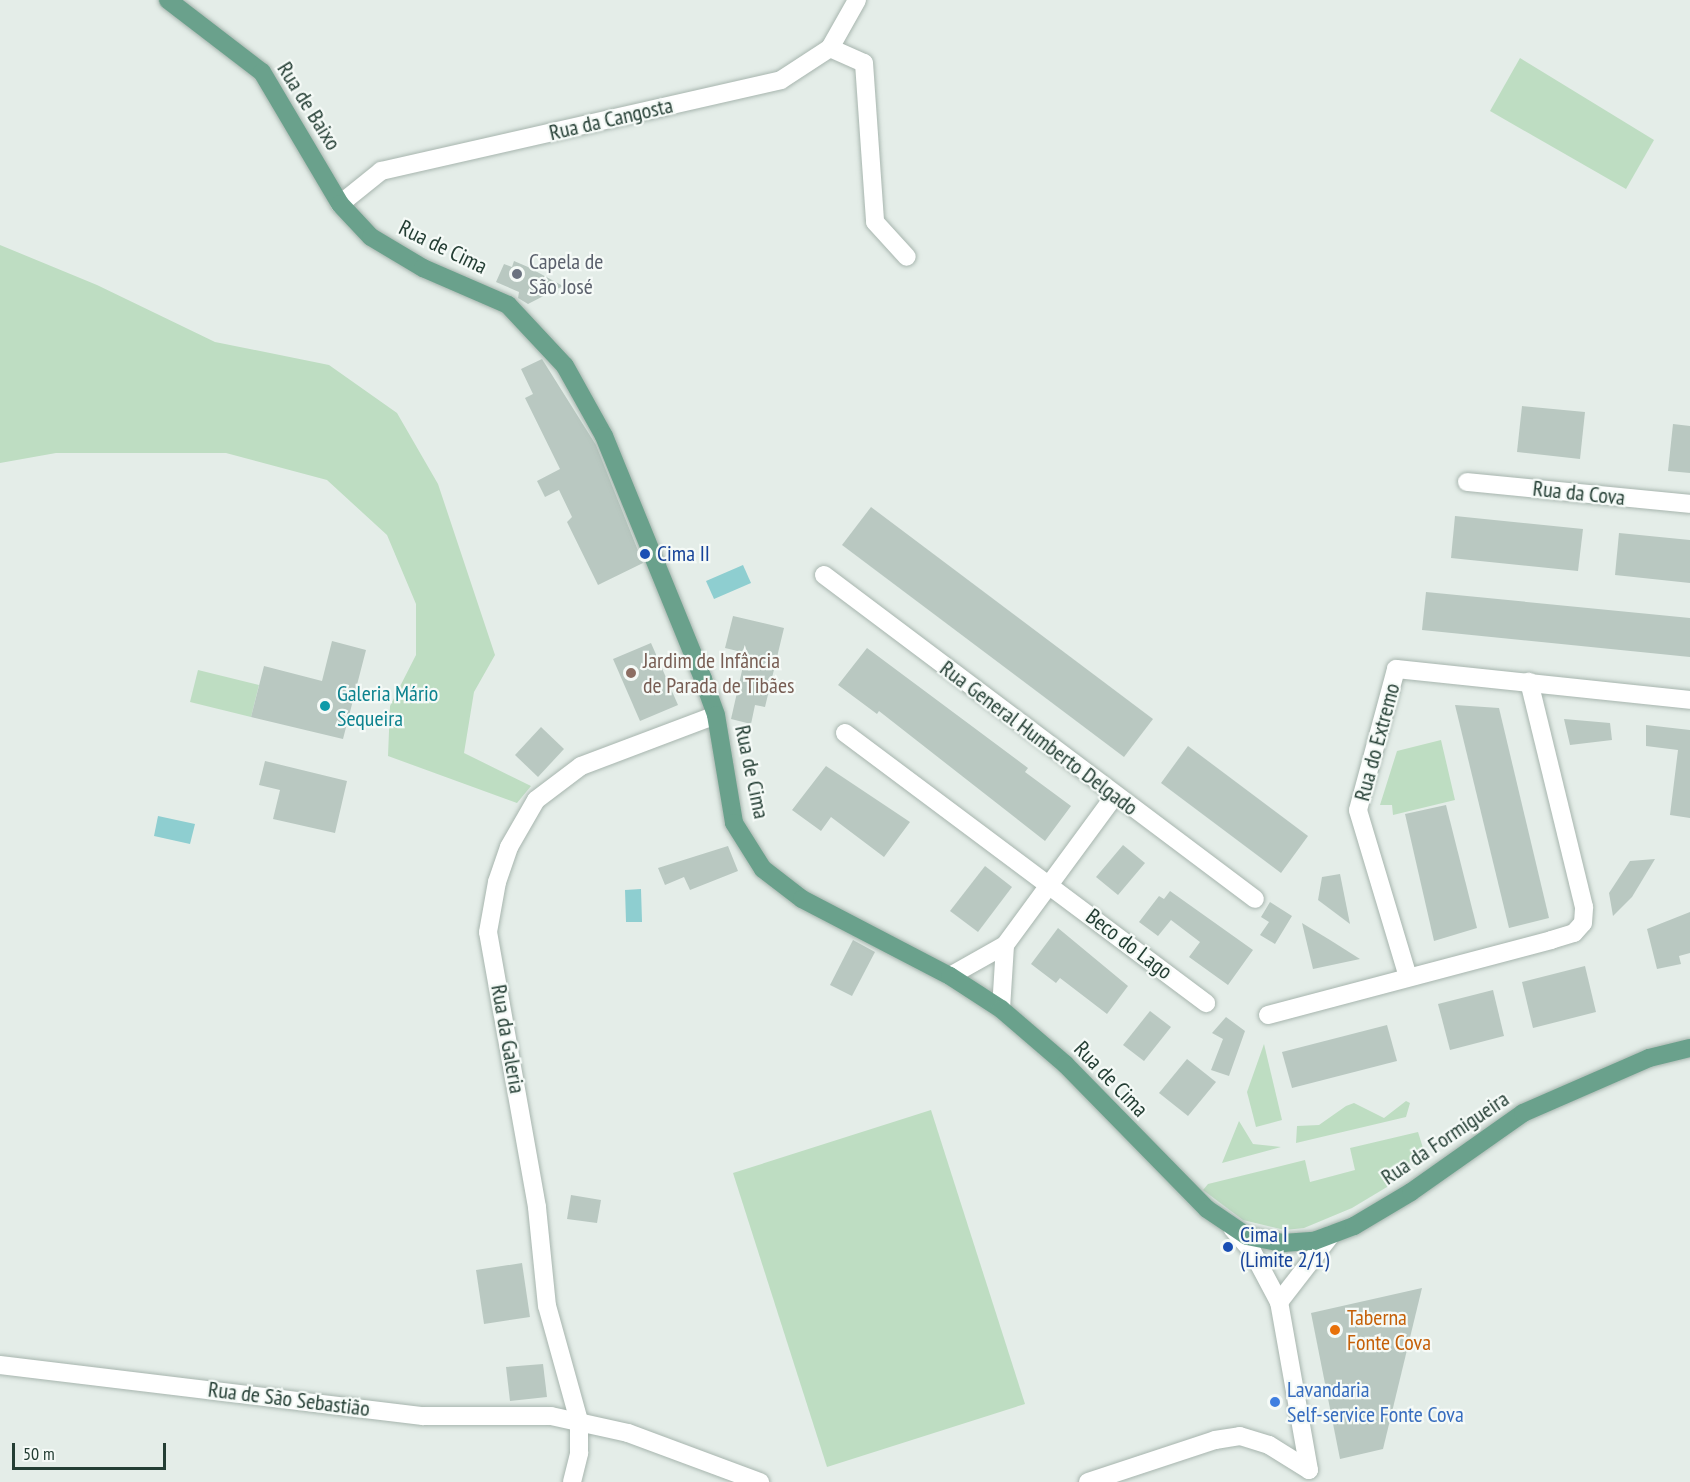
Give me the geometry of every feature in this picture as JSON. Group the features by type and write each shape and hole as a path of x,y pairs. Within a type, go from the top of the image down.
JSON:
{"main road":[{"name":"Rua de Baixo","path":"168,0 262,72 340,204"},
{"name":"Rua de Cima","path":"340,204 380,242 423,268 508,305 566,366 604,436 716,715 734,823 763,869 802,899 950,976 1001,1009 1065,1064 1207,1209 1229,1224"},
{"name":"Rua da Formigueira","path":"1229,1224 1247,1236 1283,1243 1314,1242 1411,1192 1523,1113 1649,1058 1690,1048"}],"street":[{"name":"Rua da Cangosta","path":"340,204 381,171 781,80 830,48 858,0"},
{"path":"830,48 864,63 875,222 907,257"},
{"name":"Rua da Cova","path":"1467,482 1690,504"},
{"name":"Rua General Humberto Delgado","path":"824,575 1255,899"},
{"name":"Rua do Extremo","path":"1408,977 1358,810 1396,669 1690,700"},
{"path":"1268,1015 1558,938 1574,933 1583,923 1584,907 1529,682"},
{"name":"Rua da Galeria","path":"572,1482 579,1453 579,1421 547,1306 537,1208 488,932 497,882 509,847 536,800 581,766 716,715"},
{"name":"Beco do Lago","path":"845,733 1206,1003"},
{"path":"950,976 1005,945 1115,795"},
{"path":"1001,1009 1005,945"},
{"path":"1229,1224 1252,1251 1279,1302 1312,1476"},
{"path":"1279,1302 1331,1235"},
{"name":"Rua de São Sebastião","path":"0,1365 423,1416 551,1416 628,1433 760,1482"},
{"path":"1088,1482 1240,1436 1269,1445 1312,1476"}],"green space":[{"path":"1520,58 1654,140 1626,189 1490,111"},
{"path":"0,245 97,285 215,342 329,365 397,413 438,484 495,655 474,692 464,753 531,786 517,803 388,756 390,706 416,655 416,604 387,535 327,480 226,453 56,453 0,463"},
{"path":"198,670 259,685 251,717 190,702"},
{"path":"1441,740 1455,800 1393,815 1392,805 1380,805 1397,751"},
{"path":"1264,1044 1282,1120 1256,1127 1247,1092"},
{"path":"1406,1101 1410,1103 1406,1117 1296,1143 1297,1126 1319,1125 1346,1106 1354,1103 1384,1118"},
{"path":"931,1110 1025,1404 827,1467 733,1173"},
{"path":"1239,1121 1253,1144 1281,1147 1222,1163"},
{"path":"1418,1132 1424,1151 1411,1155 1407,1175 1352,1208 1304,1228 1285,1230 1243,1220 1203,1190 1208,1184 1305,1160 1310,1182 1355,1170 1350,1148"}],"water":[{"path":"743,565 751,583 714,599 706,581"},
{"path":"158,816 195,824 190,844 154,836"},
{"path":"641,889 642,922 626,922 625,890"}],"building":[{"path":"514,261 563,286 528,304 518,298 519,292 496,282 504,264 512,267"},
{"path":"542,359 596,445 643,563 598,585 567,522 572,517 559,490 545,497 537,481 560,469 525,398 533,394 521,369"},
{"path":"1522,406 1585,412 1580,459 1517,452"},
{"path":"1673,424 1690,426 1690,473 1668,471"},
{"path":"871,507 1153,719 1124,757 842,545"},
{"path":"1455,516 1583,529 1578,571 1451,558"},
{"path":"1619,533 1690,540 1690,583 1615,575"},
{"path":"1426,592 1690,618 1690,657 1422,630"},
{"path":"733,616 784,628 765,707 755,705 751,724 731,719 746,653 725,648"},
{"path":"332,641 366,650 343,739 251,717 264,666 322,681"},
{"path":"651,643 678,705 640,721 613,659"},
{"path":"867,648 1028,768 1025,772 1071,806 1045,841 879,711 877,714 838,685"},
{"path":"1455,705 1499,708 1549,918 1509,928"},
{"path":"1564,719 1610,723 1612,740 1570,745"},
{"path":"1646,725 1690,730 1690,818 1670,815 1678,750 1646,746"},
{"path":"541,727 564,749 538,777 515,755"},
{"path":"1188,746 1308,836 1281,873 1161,783"},
{"path":"265,761 347,781 335,833 273,819 280,790 259,785"},
{"path":"826,766 910,822 884,857 831,817 821,831 792,810"},
{"path":"1446,805 1477,928 1434,941 1405,814"},
{"path":"1123,845 1145,863 1118,895 1096,877"},
{"path":"728,846 738,871 690,890 684,877 665,885 658,868"},
{"path":"1655,859 1632,897 1613,916 1609,893 1630,861"},
{"path":"985,866 1012,887 978,932 950,911"},
{"path":"1340,874 1350,924 1318,900 1322,877"},
{"path":"1170,891 1253,950 1228,985 1189,957 1200,942 1171,920 1158,936 1139,922 1159,896 1164,899"},
{"path":"1270,902 1292,916 1275,944 1260,935 1269,922 1261,917"},
{"path":"1690,912 1690,953 1679,956 1681,964 1657,969 1647,929"},
{"path":"1302,923 1330,940 1360,959 1313,969"},
{"path":"1058,928 1128,986 1107,1014 1060,978 1056,983 1031,964"},
{"path":"853,940 875,952 852,996 830,985"},
{"path":"1585,966 1596,1012 1533,1028 1522,982"},
{"path":"1493,990 1504,1036 1450,1050 1438,1004"},
{"path":"1150,1011 1171,1027 1144,1061 1123,1045"},
{"path":"1226,1017 1245,1031 1229,1076 1211,1070 1223,1039 1212,1033"},
{"path":"1387,1025 1397,1061 1292,1088 1282,1052"},
{"path":"1187,1059 1216,1082 1188,1116 1159,1093"},
{"path":"571,1195 601,1200 597,1223 567,1219"},
{"path":"522,1263 530,1317 484,1324 476,1270"},
{"path":"1422,1288 1383,1449 1340,1459 1311,1313"},
{"path":"543,1364 547,1397 510,1401 506,1367"}],"place":[{"name":"Capela de São José","path":"517,274"},
{"name":"Cima II","path":"645,554"},
{"name":"Jardim de Infância de Parada de Tibães","path":"631,673"},
{"name":"Galeria Mário Sequeira","path":"325,706"},
{"name":"Cima I (Limite 2/1)","path":"1228,1247"},
{"name":"Taberna Fonte Cova","path":"1335,1330"},
{"name":"Lavandaria Self-service Fonte Cova","path":"1275,1402"}]}
